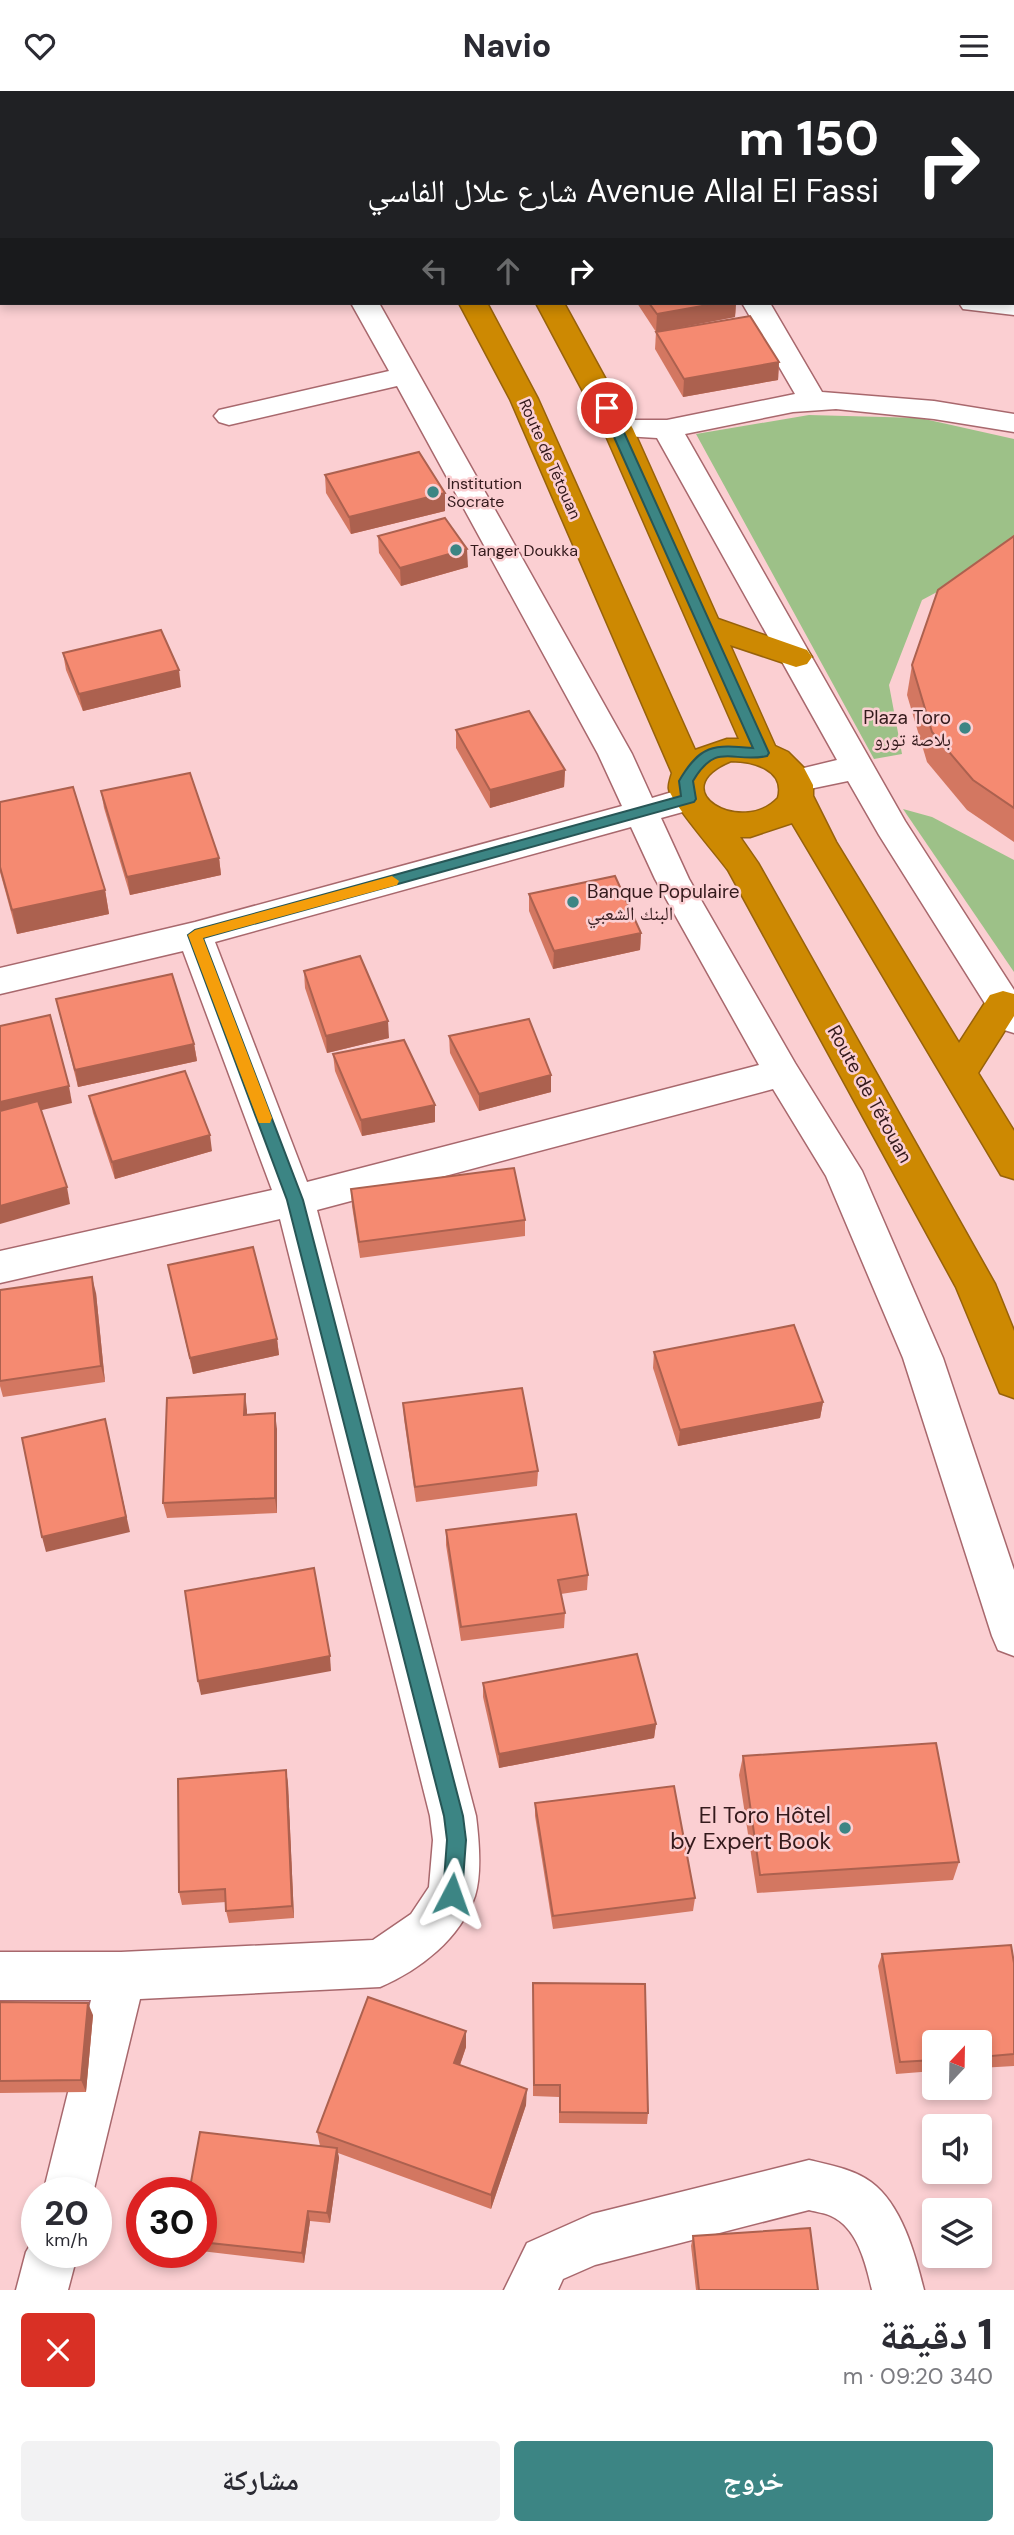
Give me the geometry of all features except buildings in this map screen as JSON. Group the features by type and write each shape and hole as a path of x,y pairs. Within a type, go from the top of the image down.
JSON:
{"highway":[{"name":"Route de Tétouan","path":"473,305 524,399 695,796 741,863 968,1272 1014,1381"},
{"path":"551,305 618,429 762,753"},
{"path":"704,625 796,657"},
{"path":"796,789 787,811 771,820 750,825 728,824 695,796 697,762 710,754 727,750 762,753 777,760 796,789 820,844 1014,1164"},
{"path":"960,1072 1008,1012"}],"street":[{"path":"366,305 615,754 672,879 782,1073 843,1171 923,1359 1014,1636"},
{"path":"757,305 813,401"},
{"path":"994,305 1014,307"},
{"path":"229,416 405,376"},
{"path":"618,429 667,429 813,401 873,403 1014,423"},
{"path":"667,429 891,827 1008,1012"},
{"path":"796,789 858,767"},
{"path":"0,981 195,935 695,796"},
{"path":"0,1976 121,1976 380,1963 428,1930 452,1894 456,1840 453,1816 295,1200 195,935"},
{"path":"0,1267 295,1200 782,1073"},
{"path":"72,2177 121,1976"},
{"path":"530,2290 545,2261 592,2240 808,2185 842,2193 872,2218 894,2271 898,2290"},
{"path":"42,2290 48,2268"}],"green space":[{"path":"809,415 920,418 1014,439 1014,551 922,600 889,685 902,754 874,759 696,434"},
{"path":"903,809 932,817 1014,860 1014,972"}],"slow traffic":[{"path":"264,1118 195,935 392,881"}],"place":[{"name":"Institution Socrate","path":"433,492"},
{"name":"Tanger Doukka","path":"456,550"},
{"name":"Plaza Toro بلاصة تورو","path":"965,728"},
{"name":"Banque Populaire البنك الشعبي","path":"573,902"},
{"name":"El Toro Hôtel by Expert Book","path":"845,1828"}],"route":[{"path":"452,1894 456,1840 453,1816 295,1200 195,935 689,799 685,790 686,781 688,772 697,762 710,754 727,750 762,753 607,408"}]}
